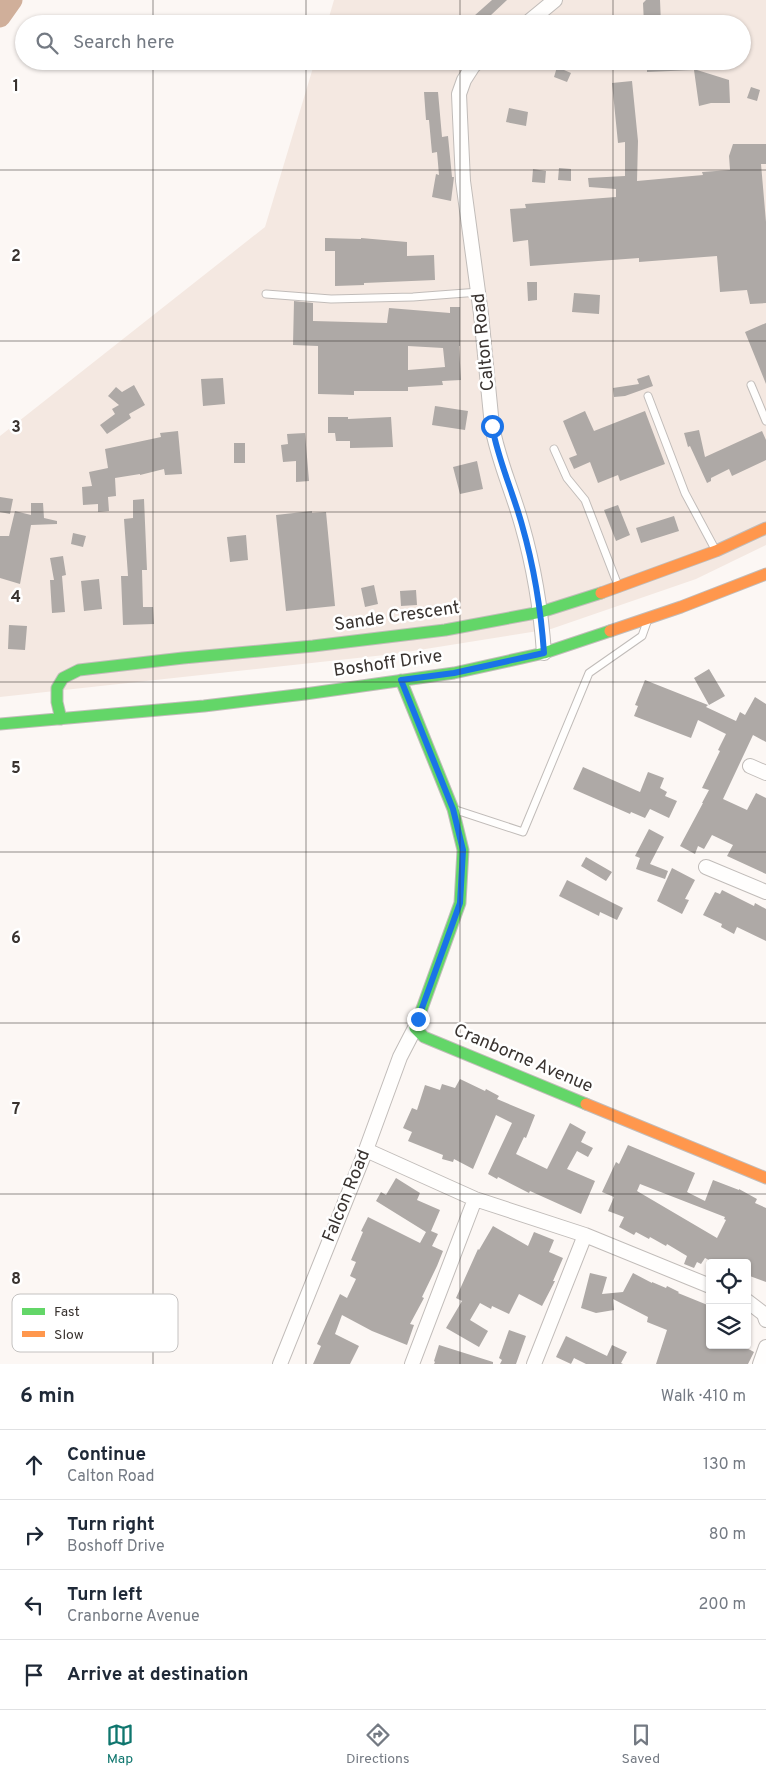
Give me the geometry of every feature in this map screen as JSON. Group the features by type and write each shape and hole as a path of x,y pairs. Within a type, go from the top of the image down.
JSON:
{"street":[{"path":"537,15 555,0"},
{"name":"Calton Road","path":"470,70 464,80 459,94 463,180 479,292 495,442 522,526 541,612 544,653"},
{"name":"Sande Crescent","path":"61,719 56,698 56,688 60,680 67,674 79,670 313,646 445,630 541,612 619,588 716,551 766,528"},
{"name":"Boshoff Drive","path":"0,724 296,695 454,673 544,653 648,618 766,574"},
{"path":"401,680 453,809 463,850 460,903 415,1028"},
{"path":"750,766 766,773"},
{"path":"706,867 766,892"},
{"name":"Falcon Road","path":"280,1364 366,1150 400,1057 415,1028"},
{"name":"Cranborne Avenue","path":"415,1028 424,1036 766,1178"},
{"path":"366,1150 475,1198 585,1236 706,1284"},
{"path":"412,1364 475,1198"},
{"path":"534,1364 585,1236"},
{"path":"751,1304 764,1314 766,1320"},
{"path":"760,1364 766,1347"}],"lane":[{"path":"266,294 331,299 479,292"},
{"path":"751,385 766,421"},
{"path":"648,396 685,494 716,551"},
{"path":"554,449 567,478 585,500 619,588"},
{"path":"453,809 523,832 589,673 642,636 648,618"}],"shaded area":[{"path":"334,0 766,0 766,545 696,579 551,629 394,654 0,697 0,436 265,227 312,70 751,70 751,15 330,15"}],"building":[{"path":"492,0 507,0 491,15 475,15"},
{"path":"646,0 660,0 661,15 644,15 643,3"},
{"path":"556,70 564,70 571,73 567,82 554,77"},
{"path":"647,70 694,70 647,72"},
{"path":"694,70 729,80 730,103 711,103 699,106"},
{"path":"632,81 638,141 637,181 703,175 702,172 730,170 729,156 733,144 766,144 766,164 761,164 766,222 766,303 750,304 747,290 720,292 717,256 639,262 639,258 530,266 528,240 513,242 510,209 526,208 525,204 616,197 616,189 589,187 588,178 625,176 625,142 618,143 612,83"},
{"path":"751,87 760,90 757,101 747,98"},
{"path":"424,92 438,92 442,137 448,136 452,177 454,177 451,201 432,197 436,174 439,175 437,152 432,153 429,120 426,120"},
{"path":"509,108 528,112 526,126 506,122"},
{"path":"559,168 571,169 571,181 558,180"},
{"path":"533,169 546,171 545,183 532,182"},
{"path":"325,238 361,238 407,242 407,256 434,255 435,280 335,286 335,251 325,251"},
{"path":"527,282 537,282 537,300 528,301"},
{"path":"574,293 600,295 599,314 572,312"},
{"path":"294,301 313,303 313,321 387,323 389,308 450,313 450,307 460,307 459,346 461,380 442,381 443,385 408,387 408,391 354,391 354,395 318,394 318,346 293,345","holes":["408,346 443,348 445,367 408,370"]},
{"path":"766,323 766,384 745,332"},
{"path":"649,375 653,386 625,396 614,397 613,388 639,384 637,379"},
{"path":"223,378 225,404 203,406 201,379"},
{"path":"134,385 145,405 129,414 131,418 107,434 100,425 115,414 112,409 119,405 108,396 116,387 122,392"},
{"path":"435,406 468,411 465,430 432,425"},
{"path":"585,411 594,431 645,411 665,464 620,481 618,475 598,483 590,462 574,469 569,458 577,455 563,421"},
{"path":"328,417 348,417 348,419 391,417 393,447 350,448 350,441 336,441 335,433 328,433"},
{"path":"699,430 705,457 762,431 766,440 766,460 732,476 729,469 711,478 711,481 707,483 690,446 688,447 684,433"},
{"path":"178,431 182,474 165,475 164,469 140,475 115,478 116,496 108,497 109,511 98,512 98,504 83,505 82,487 92,486 89,472 108,468 105,449 161,437 160,433"},
{"path":"305,433 309,481 296,482 296,461 283,462 281,445 288,444 287,434"},
{"path":"234,443 245,443 245,463 234,463"},
{"path":"477,461 483,489 460,494 453,467"},
{"path":"0,497 13,499 10,514 0,512"},
{"path":"144,499 147,570 142,570 143,607 153,607 154,624 123,625 121,576 128,576 124,519 133,518 133,500"},
{"path":"31,503 43,503 44,518 57,521 57,524 31,525 20,584 0,578 0,536 9,536 15,511 31,515"},
{"path":"618,505 630,535 616,541 604,510"},
{"path":"312,511 312,513 326,512 335,606 286,611 276,515"},
{"path":"674,516 679,531 641,543 636,528"},
{"path":"73,533 86,536 83,547 71,544"},
{"path":"246,535 248,560 230,562 227,537"},
{"path":"63,556 66,575 62,576 65,612 52,613 50,580 54,580 50,558"},
{"path":"99,579 102,609 84,611 81,581"},
{"path":"374,585 378,604 365,607 361,588"},
{"path":"416,590 417,605 401,606 400,591"},
{"path":"9,625 27,626 25,650 8,649"},
{"path":"709,669 725,696 709,705 694,678"},
{"path":"645,680 708,705 706,707 736,721 740,712 745,715 755,697 766,704 766,742 753,735 723,799 747,810 756,793 766,798 766,874 727,856 733,845 712,835 704,849 698,846 695,854 680,846 709,790 702,788 726,734 698,720 691,738 634,716 638,706 635,705"},
{"path":"583,767 640,792 648,772 664,778 660,788 667,792 665,796 677,801 669,818 650,809 645,818 631,812 630,814 573,789"},
{"path":"649,829 664,837 650,864 668,871 665,879 636,869 640,858 635,856"},
{"path":"586,857 612,872 606,881 581,866"},
{"path":"672,868 695,880 685,899 689,900 682,914 657,901"},
{"path":"567,880 623,908 617,920 600,912 599,916 559,896"},
{"path":"722,890 754,906 755,903 766,909 766,941 737,927 734,934 721,927 722,924 703,915 715,892 720,894"},
{"path":"460,1079 485,1091 486,1089 499,1096 497,1099 535,1115 526,1138 524,1137 516,1154 547,1169 570,1123 586,1132 581,1142 593,1148 588,1157 577,1151 567,1169 595,1181 581,1214 488,1174 512,1123 496,1115 473,1169 454,1159 453,1162 442,1159 443,1155 408,1141 412,1132 403,1128 412,1108 417,1110 425,1085 440,1090 442,1084 455,1088"},
{"path":"628,1145 695,1173 687,1192 705,1201 713,1180 739,1189 757,1199 755,1203 766,1208 766,1282 751,1276 751,1259 705,1258 701,1264 697,1262 694,1268 684,1264 687,1256 667,1244 666,1246 636,1232 634,1235 619,1227 624,1217 608,1211 614,1197 602,1192 616,1162 619,1164","holes":["640,1184 725,1217 724,1219 726,1220 717,1238 637,1191"]},
{"path":"396,1178 420,1193 417,1200 440,1210 431,1231 438,1234 432,1246 443,1251 422,1297 424,1298 410,1324 414,1325 407,1345 372,1331 342,1315 335,1334 359,1346 350,1364 313,1364 321,1346 317,1344 340,1294 347,1298 356,1279 350,1276 356,1262 351,1260 368,1217 420,1243 426,1232 376,1201 381,1192 386,1195"},
{"path":"493,1226 528,1246 534,1232 554,1240 549,1252 563,1258 553,1281 555,1281 542,1306 519,1294 509,1314 492,1306 491,1309 480,1303 470,1320 488,1331 479,1347 446,1328 462,1301 456,1298 478,1249"},
{"path":"590,1273 607,1277 602,1294 623,1292 633,1273 652,1283 666,1288 667,1286 678,1293 706,1304 706,1349 748,1349 754,1352 748,1364 656,1364 667,1330 647,1322 648,1317 613,1299 614,1310 596,1313 581,1308"},
{"path":"509,1330 526,1336 516,1364 500,1364 502,1360 499,1358"},
{"path":"566,1336 607,1356 612,1345 627,1352 621,1363 623,1364 586,1364 574,1358 571,1364 556,1357"},
{"path":"439,1345 493,1362 493,1364 434,1364"}],"waterway":[{"path":"0,17 12,0"}],"traffic: fast":[{"path":"61,719 57,702 57,688 63,678 79,670 313,646 445,630 541,612 601,593"},
{"path":"0,724 204,706 454,673 544,653 610,631"},
{"path":"401,680 453,809 463,850 460,903 415,1028 424,1037 586,1104"}],"traffic: slow":[{"path":"601,593 716,551 766,528"},
{"path":"610,631 681,607 766,574"},
{"path":"586,1104 766,1178"}],"route":[{"path":"418,1019 460,903 463,850 453,809 401,680 454,673 544,653 541,612 522,526 495,442 492,426"}]}
